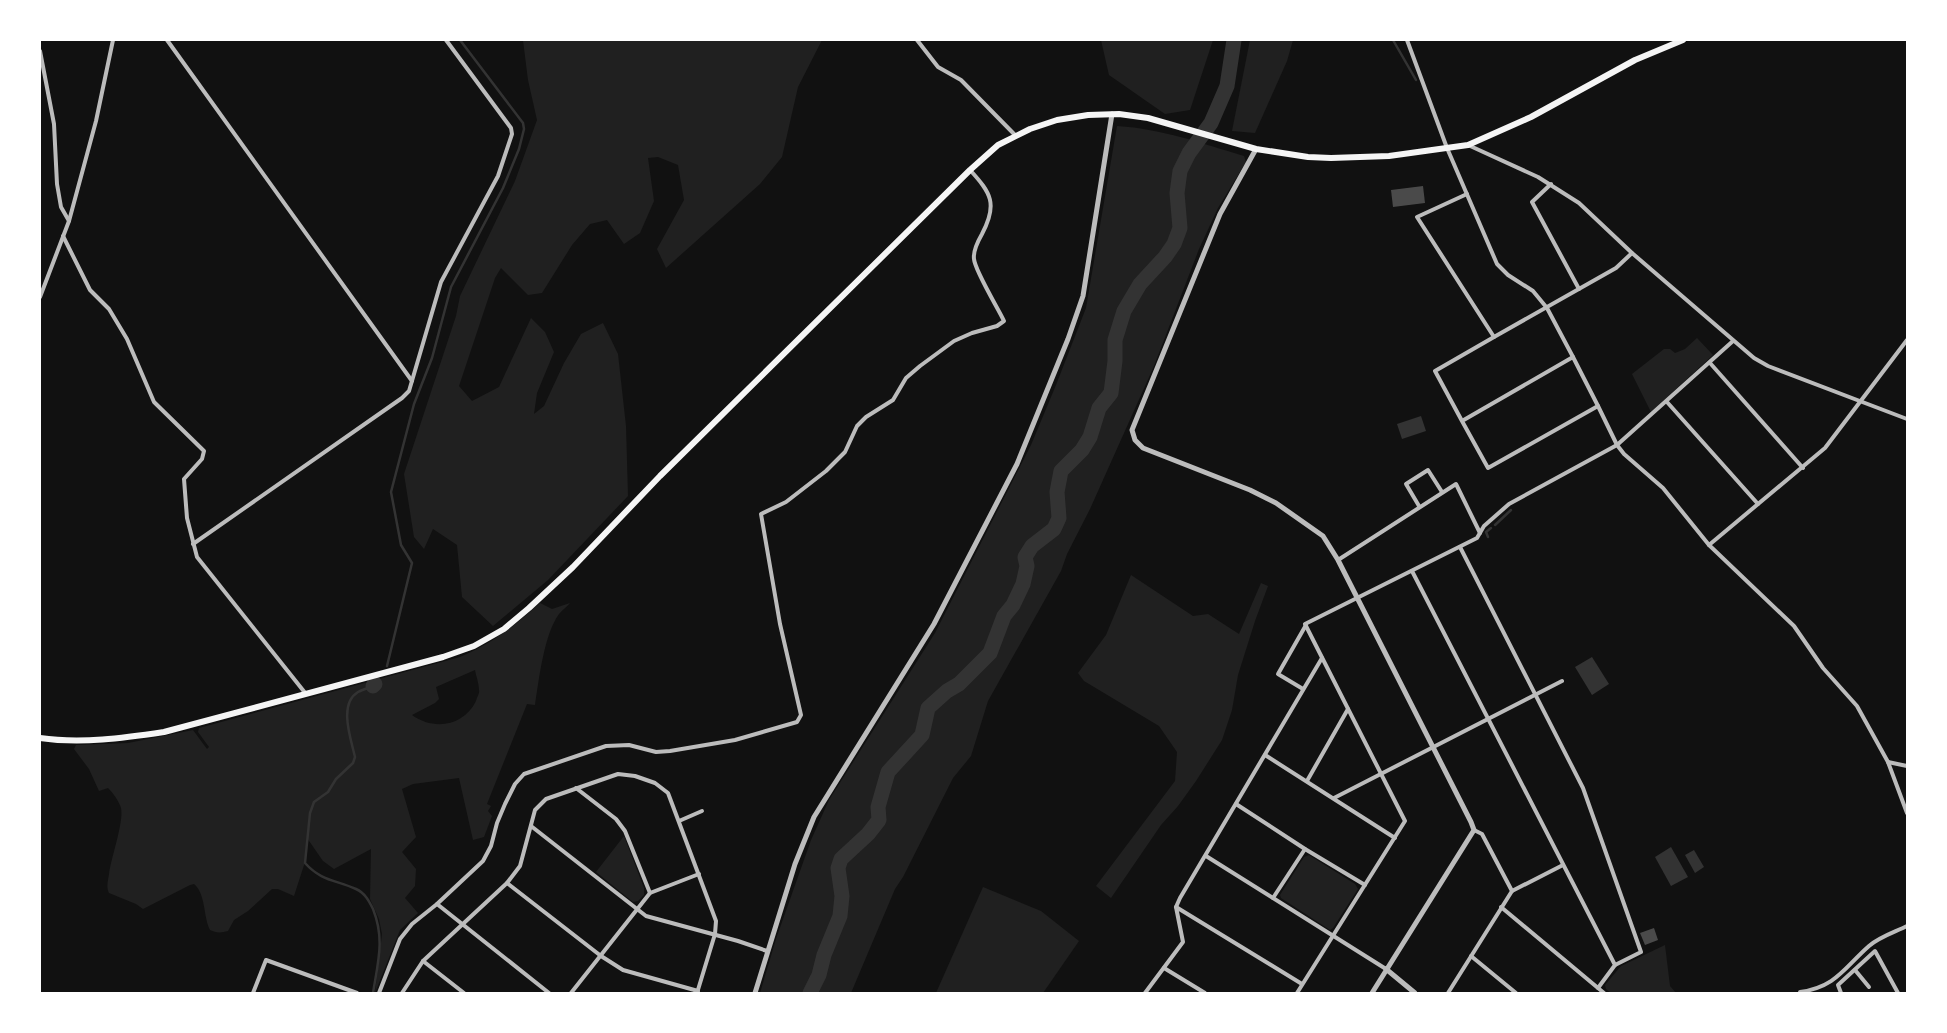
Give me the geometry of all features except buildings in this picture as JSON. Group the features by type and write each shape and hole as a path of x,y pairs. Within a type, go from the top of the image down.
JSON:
{"main road":[{"path":"40,738 68,740 122,738 164,732 444,657 474,646 504,629 573,567 646,490 970,170 998,146 1016,136 1057,120 1088,115 1116,114 1148,118 1256,149 1287,155 1331,158 1389,156 1468,145 1531,117 1636,60 1683,40"}],"street":[{"path":"40,296 69,221 96,121 114,40"},
{"path":"167,40 412,381"},
{"path":"193,544 402,398 408,391 441,282 498,176 512,134 511,128 446,40"},
{"path":"917,40 938,67 961,80 1016,136"},
{"path":"1408,40 1447,148 1497,264 1508,275 1533,291 1547,308 1617,445 1624,454 1663,488 1709,545 1793,625 1823,668 1857,706 1888,762 1907,813"},
{"path":"40,52 54,124 57,184 61,207 69,221"},
{"path":"755,993 795,864 814,816 934,624 1017,464 1068,339 1083,296 1116,114"},
{"path":"1468,145 1551,184 1579,203 1632,252 1754,358 1768,366 1907,419"},
{"path":"1256,149 1220,214 1132,430 1133,436 1143,448 1276,502 1323,536 1338,560 1474,830 1482,834 1512,891"},
{"path":"379,993 400,939 412,924 484,861 505,804 515,784 524,774 606,746 629,744 656,752 670,751 735,740 797,722 801,715 780,624 761,514 786,502 826,471 845,452 857,426 866,416 893,400 906,378 920,366 954,341 972,333 997,326 1004,321 979,274 974,259 977,243 991,214 990,197 985,187 970,170"},
{"path":"1551,184 1532,202 1579,290"},
{"path":"1467,194 1417,218 1494,337"},
{"path":"63,236 90,290 109,309 127,339 154,402 204,451 202,459 184,479 187,518 197,557 306,694"},
{"path":"1598,406 1488,468 1435,371 1616,268 1632,252"},
{"path":"1709,545 1825,448 1907,340"},
{"path":"1303,689 1278,674 1305,624 1477,538 1509,504 1617,445 1733,341"},
{"path":"1462,421 1573,357"},
{"path":"1710,363 1803,468"},
{"path":"1667,402 1758,504"},
{"path":"1419,506 1406,484 1428,470 1442,492"},
{"path":"1338,560 1419,506 1456,484 1480,533"},
{"path":"1460,547 1582,788 1641,952"},
{"path":"1412,571 1615,965"},
{"path":"1297,993 1405,821 1306,625"},
{"path":"1787,629 1793,625"},
{"path":"1145,993 1183,942 1176,907 1322,658"},
{"path":"1334,798 1562,682"},
{"path":"1307,781 1348,709"},
{"path":"1264,756 1307,781 1395,838"},
{"path":"1888,762 1907,766"},
{"path":"402,993 423,961 507,882 520,866 535,810 546,799 618,774 634,776 655,783 668,794 699,874 716,921 715,934 698,992 623,970 601,956 507,882"},
{"path":"576,788 616,820 625,831 650,893"},
{"path":"1236,804 1365,885"},
{"path":"679,821 702,811"},
{"path":"531,826 646,916 715,934 767,951"},
{"path":"1372,993 1474,830"},
{"path":"1273,898 1306,849"},
{"path":"1206,856 1386,969 1415,993"},
{"path":"1448,993 1512,891 1563,865"},
{"path":"571,993 650,893 699,874"},
{"path":"437,904 461,925 550,993"},
{"path":"1176,907 1302,984"},
{"path":"1501,907 1604,993"},
{"path":"1800,992 1817,990 1832,983 1871,945 1907,926"},
{"path":"1598,988 1615,965 1647,950"},
{"path":"1841,993 1838,985 1875,951 1898,993"},
{"path":"1471,956 1516,993"},
{"path":"254,993 266,960 358,993"},
{"path":"423,961 464,993"},
{"path":"1164,968 1205,993"},
{"path":"1855,970 1869,987"}],"shaded area":[{"path":"523,40 822,40 798,87 782,157 760,184 666,268 657,249 684,200 678,165 658,157 648,158 654,201 640,233 624,244 607,220 590,224 572,245 542,293 528,295 501,268 495,278 459,386 472,401 499,387 531,318 545,332 554,352 537,393 534,414 544,406 564,363 581,334 603,323 618,354 626,426 628,496 548,580 493,626 462,597 457,545 433,529 424,549 414,537 404,474 456,316 460,296 515,181 537,120 528,80"},
{"path":"1101,40 1213,40 1190,110 1165,114 1109,75"},
{"path":"1250,40 1293,40 1287,61 1255,133 1232,131"},
{"path":"1117,126 1150,130 1181,137 1244,156 1246,162 1218,208 1199,249 1154,366 1090,509 1067,554 1061,571 988,701 971,756 953,778 903,877 895,889 851,993 760,993 776,939 811,840 829,800 935,633 1031,445 1056,385 1086,308"},
{"path":"1697,338 1713,355 1651,412 1632,374 1664,349 1670,349 1675,353 1685,349"},
{"path":"1421,416 1426,431 1402,439 1397,424"},
{"path":"1131,575 1193,616 1208,614 1239,634 1261,583 1268,586 1238,675 1232,710 1222,740 1196,781 1161,825 1111,898 1096,886 1175,781 1177,752 1159,726 1084,681 1078,673 1106,635"},
{"path":"540,603 552,609 570,603 559,614 549,633 535,705 527,704 487,804 491,806 488,811 492,816 484,837 473,840 459,778 413,784 402,789 416,837 402,852 416,869 415,886 405,898 418,913 400,930 375,993 382,934 379,919 370,899 371,849 334,869 323,861 307,838 305,862 294,896 278,889 272,889 248,911 234,920 228,931 223,932 210,930 201,893 194,884 143,909 136,904 109,893 110,867 121,822 121,808 116,797 108,788 99,791 89,769 74,749 76,745 128,743 193,730 207,749 209,747 198,732 199,728 460,657 493,640 512,627","holes":["475,670 479,694 471,709 464,716 456,721 439,724 430,723 412,715 439,699 436,687"]},
{"path":"1592,657 1609,684 1592,695 1575,667"},
{"path":"624,836 644,888 644,895 638,901 633,902 596,872"},
{"path":"1671,847 1688,877 1671,886 1655,857"},
{"path":"1694,850 1704,867 1695,873 1685,855"},
{"path":"1309,855 1355,884 1358,889 1330,930 1281,898 1280,895 1304,857"},
{"path":"983,887 1041,911 1079,941 1043,993 936,993"},
{"path":"1665,945 1670,986 1676,993 1611,993 1606,989 1605,985 1621,966"}],"waterway":[{"path":"387,666 412,563 401,545 391,492 414,404 432,358 451,287 503,188 519,149 524,129 523,123 460,40"},
{"path":"810,993 819,975 824,955 840,916 842,896 838,868 841,859 868,834 879,820 878,807 888,772 922,735 928,708 947,691 959,684 990,653 1004,616 1013,605 1023,584 1027,566 1025,557 1032,546 1054,529 1059,518 1057,492 1061,471 1082,450 1090,437 1099,408 1111,393 1115,361 1115,340 1124,311 1140,284 1165,257 1174,244 1180,228 1177,193 1180,171 1189,153 1211,123 1227,86 1234,40"},
{"path":"1393,40 1416,80"},
{"path":"1495,525 1511,510"},
{"path":"1488,537 1486,532 1491,528"},
{"path":"373,686 358,692 352,698 349,705 347,713 349,732 355,757 353,763 336,779 328,792 314,802 310,813 305,863 323,877 349,886 362,893 373,909 377,920 380,941 373,993"}]}
